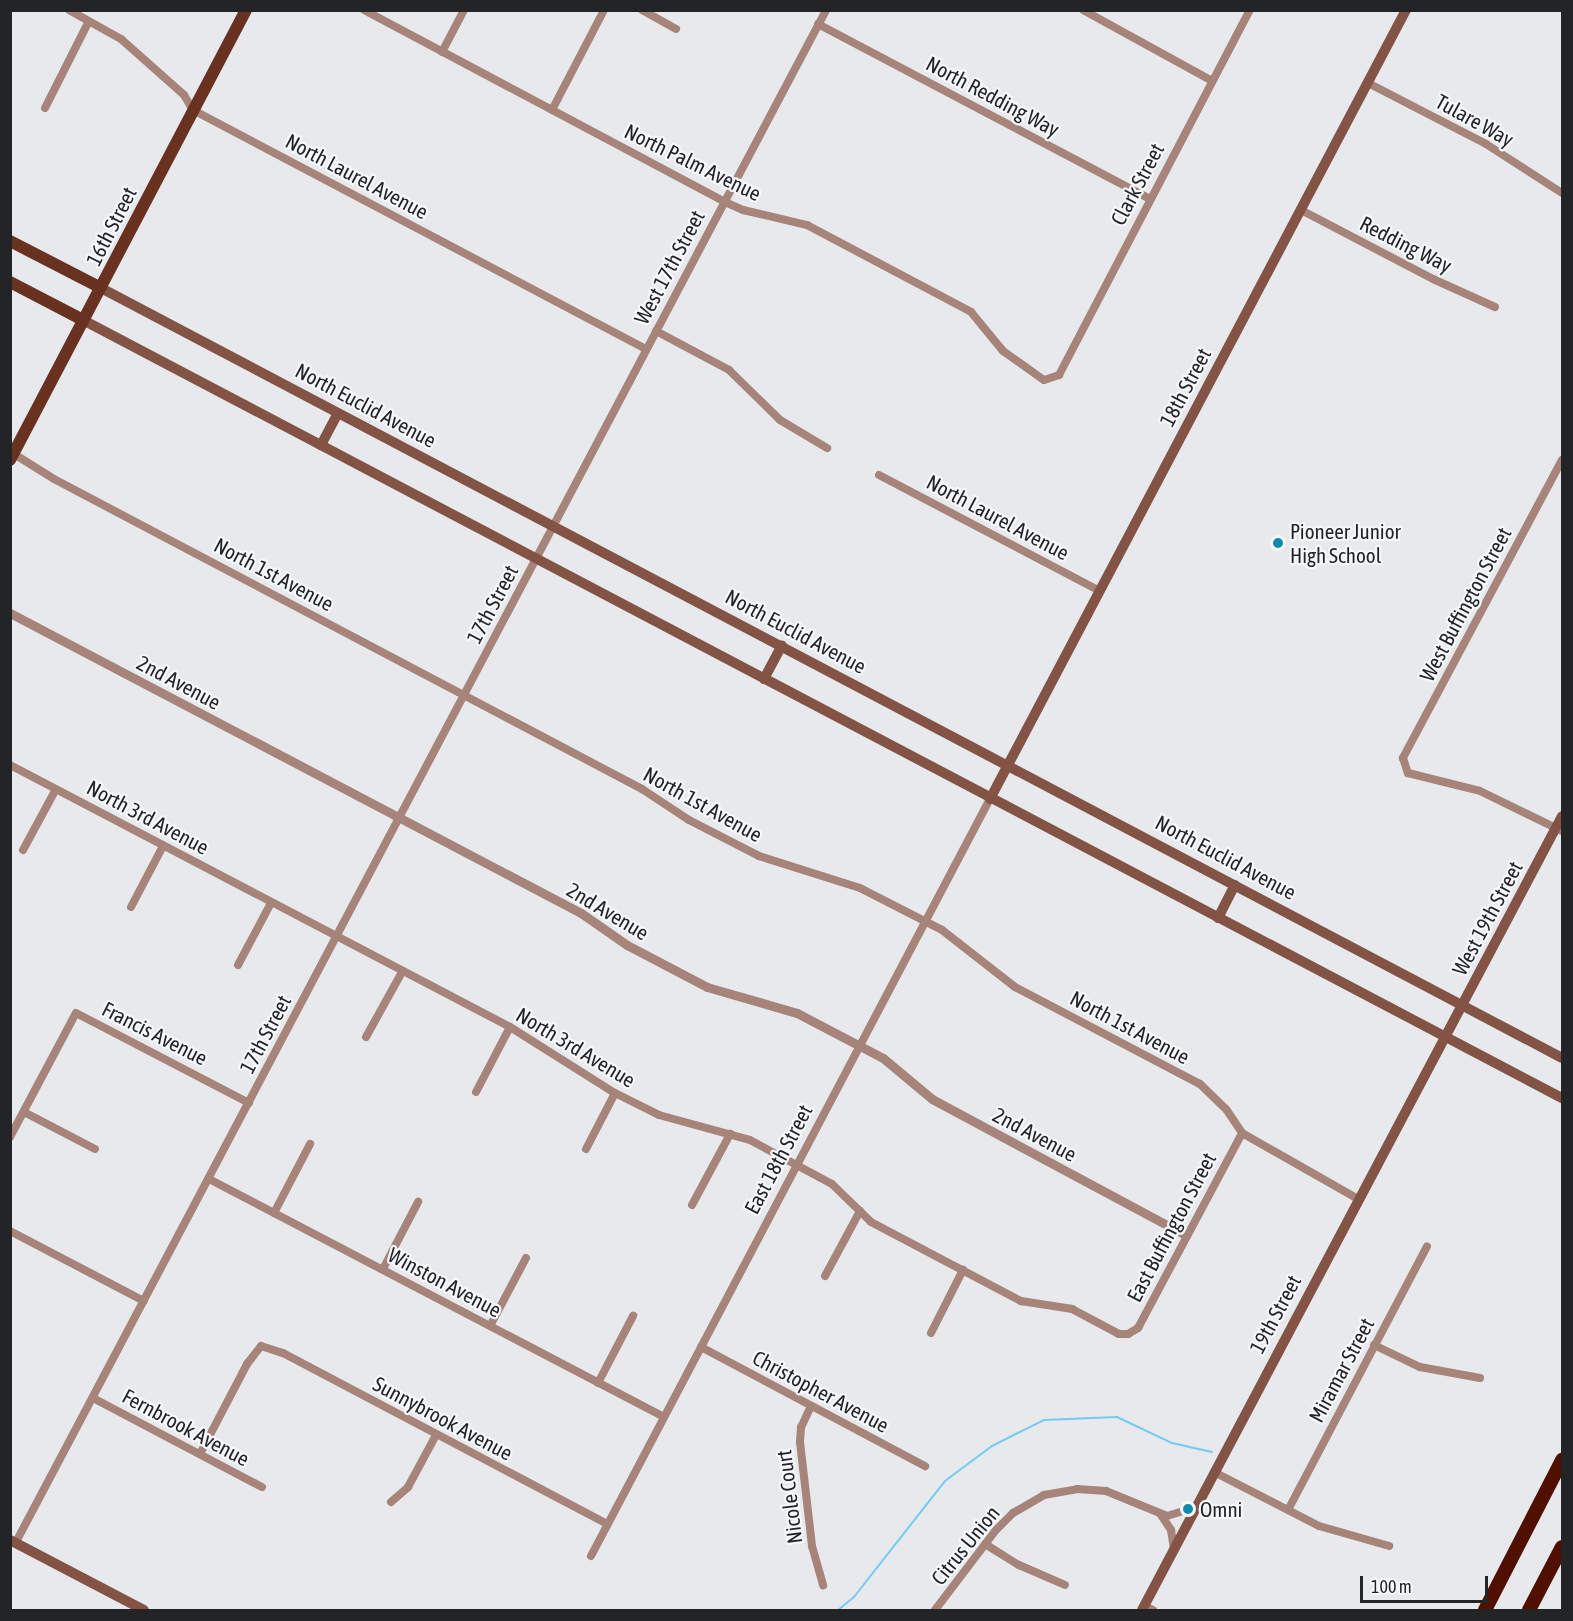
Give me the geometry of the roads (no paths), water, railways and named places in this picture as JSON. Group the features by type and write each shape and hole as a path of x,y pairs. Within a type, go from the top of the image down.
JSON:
{"highway":[{"path":"1485,1611 1563,1460"},
{"path":"1529,1611 1563,1547"}],"main road":[{"name":"16th Street","path":"12,457 246,10"},
{"name":"18th Street","path":"999,781 1406,10"},
{"name":"North Euclid Avenue","path":"10,241 554,525 1563,1058"},
{"path":"10,282 990,799 1563,1098"},
{"path":"321,445 338,412"},
{"path":"764,679 782,645"},
{"name":"East 18th Street","path":"990,799 999,781"},
{"name":"West 19th Street","path":"1445,1037 1560,829 1563,816"},
{"path":"1218,918 1235,885"},
{"name":"19th Street","path":"1147,1609 1174,1549 1214,1472 1445,1037"},
{"path":"13,1541 141,1610"}],"street":[{"name":"North Laurel Avenue","path":"69,10 140,54 184,95 194,110 646,350"},
{"name":"North Palm Avenue","path":"364,10 724,202 743,210 807,225 971,312 1003,351 1036,376 1044,380 1059,375"},
{"path":"442,52 464,10"},
{"path":"552,110 604,10"},
{"path":"642,10 676,29"},
{"name":"West 17th Street","path":"546,541 826,10"},
{"path":"1083,10 1212,81"},
{"name":"Clark Street","path":"1059,375 1250,10"},
{"path":"45,108 89,21"},
{"name":"North Redding Way","path":"818,24 1150,199"},
{"name":"Tulare Way","path":"1368,83 1486,144 1562,193"},
{"name":"Redding Way","path":"1301,210 1433,279 1495,307"},
{"path":"656,331 729,370 780,420 827,448"},
{"name":"North 1st Avenue","path":"12,457 465,695 759,856 860,888 926,921 962,942 1015,987 1200,1084 1226,1109 1242,1133 1358,1199"},
{"name":"West Buffington Street","path":"1560,829 1493,796 1417,777 1404,766 1407,748 1563,460"},
{"name":"North Laurel Avenue","path":"879,475 1100,591"},
{"name":"17th Street","path":"13,1541 93,1398 210,1179 546,541"},
{"name":"2nd Avenue","path":"12,617 580,913 627,945 707,987 797,1013 883,1058 932,1099 1186,1235"},
{"name":"North 3rd Avenue","path":"10,765 510,1027 615,1093 659,1115 750,1140 798,1164 832,1184 871,1222 1021,1301 1072,1310 1119,1334 1128,1334"},
{"path":"23,850 56,789"},
{"name":"East 18th Street","path":"591,1556 990,799"},
{"path":"131,907 163,846"},
{"path":"237,965 271,903"},
{"path":"366,1036 402,972"},
{"name":"Francis Avenue","path":"24,1112 76,1013 249,1103"},
{"path":"476,1092 510,1027"},
{"path":"586,1149 615,1093"},
{"path":"11,1134 24,1112 95,1149"},
{"name":"East Buffington Street","path":"1128,1334 1138,1328 1242,1133"},
{"path":"692,1205 730,1134"},
{"path":"274,1213 310,1144"},
{"name":"Winston Avenue","path":"210,1179 664,1417"},
{"path":"382,1269 418,1203"},
{"path":"825,1276 860,1211"},
{"path":"10,1231 144,1301"},
{"name":"Miramar Street","path":"1288,1510 1427,1246"},
{"path":"490,1326 526,1258"},
{"path":"931,1333 963,1270"},
{"path":"598,1383 633,1316"},
{"path":"1374,1345 1420,1368 1480,1378"},
{"name":"Sunnybrook Avenue","path":"200,1454 247,1364 261,1346 283,1353 608,1524"},
{"name":"Christopher Avenue","path":"701,1347 925,1466"},
{"name":"Fernbrook Avenue","path":"93,1398 262,1487"},
{"name":"Nicole Court","path":"811,1406 801,1427 800,1442 812,1546 823,1585"},
{"path":"391,1502 408,1487 436,1435"},
{"path":"1214,1472 1337,1534 1389,1546"},
{"name":"Citrus Union","path":"935,1611 985,1544 1013,1513 1044,1495 1060,1491 1106,1491 1161,1515"},
{"path":"1161,1515 1178,1515 1196,1507"},
{"path":"1161,1515 1171,1530 1174,1549"},
{"path":"985,1544 1019,1565 1065,1585"}],"waterway":[{"path":"838,1610 854,1597 945,1481 992,1446 1044,1420 1117,1417 1172,1443 1212,1452"}],"place":[{"name":"Pioneer Junior High School","path":"1278,543"},
{"name":"Omni","path":"1188,1509"}]}
